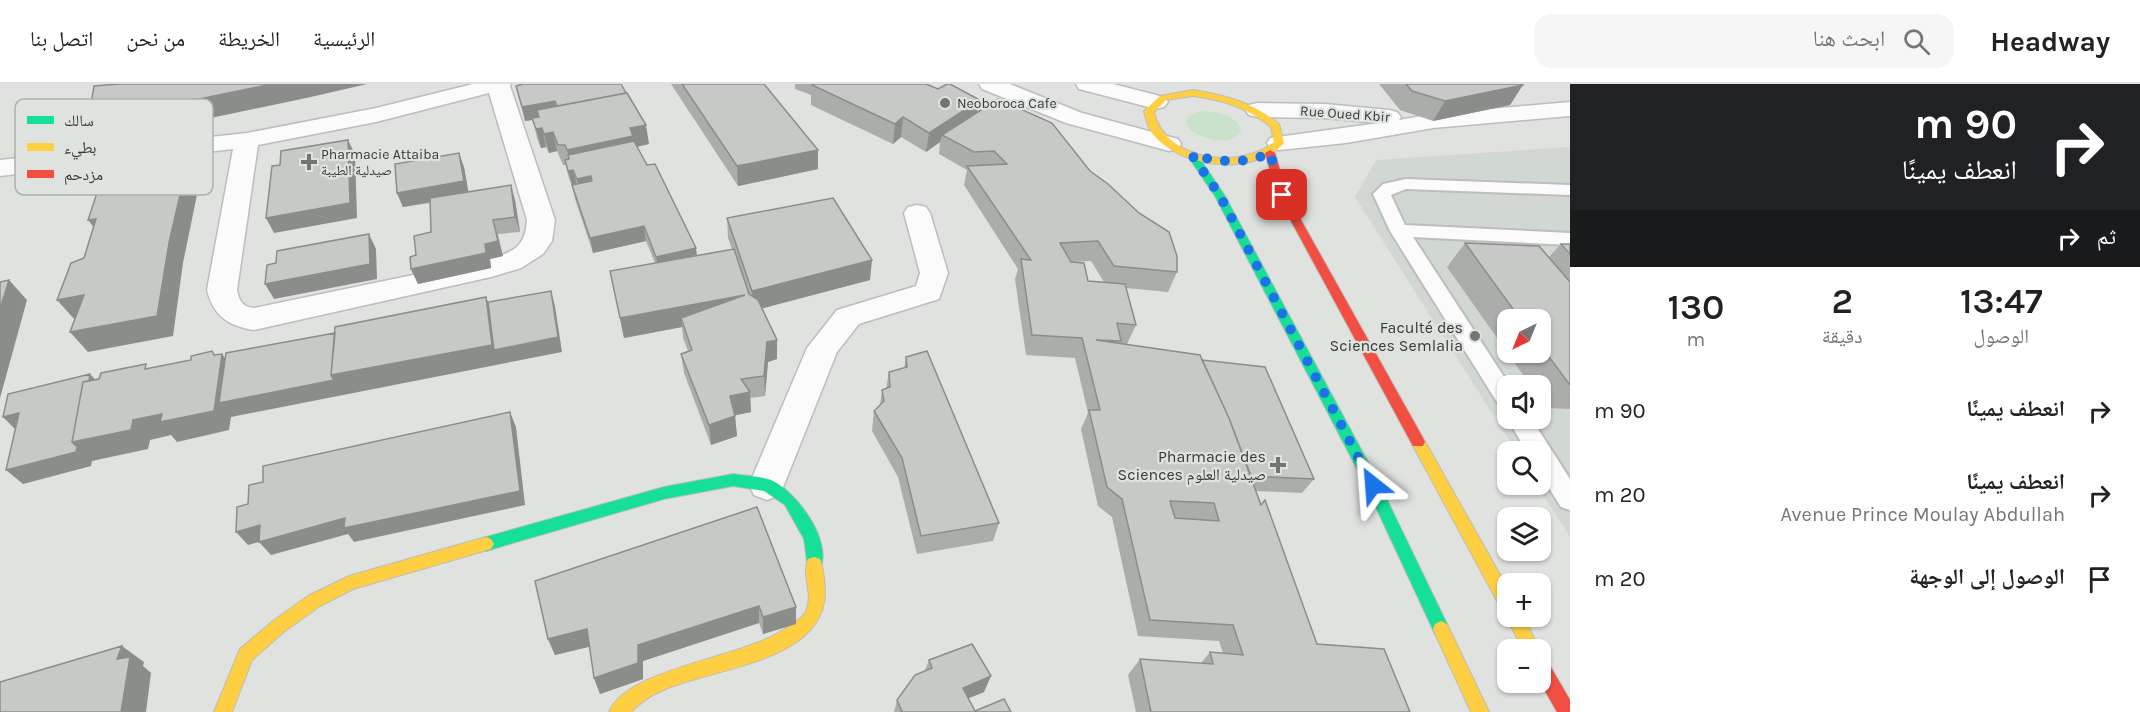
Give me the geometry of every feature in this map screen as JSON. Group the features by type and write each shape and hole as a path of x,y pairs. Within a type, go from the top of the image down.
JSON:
{"main road":[{"path":"1236,84 1252,107 1276,126 1275,148 1282,195 1497,585"},
{"path":"1252,107 1230,99 1193,93 1159,95 1149,111 1148,122 1155,133 1169,144 1192,155 1214,160 1236,162 1256,159 1275,148"},
{"path":"1192,155 1220,196 1373,485 1480,712"},
{"path":"223,712 246,655 279,626 314,601 349,583 664,493 733,480 767,485 790,501 812,538 817,598 810,619 788,639 758,652 650,687 625,703 618,712"},
{"path":"1551,685 1566,712"}],"street":[{"path":"213,144 247,140 376,115 499,84 541,220 542,236 535,247 510,263 254,319 241,318 232,314 224,302 222,290 247,140"},
{"path":"990,84 1074,118 1169,144"},
{"path":"1087,84 1159,95"},
{"name":"Rue Oued Kbir","path":"1252,107 1432,121"},
{"name":"Rue Oued Kbir","path":"1275,148 1432,121 1570,109"},
{"path":"0,168 15,166"},
{"path":"767,485 823,348 848,317 929,291 934,273 917,213"}],"lane":[{"path":"1497,385 1399,231 1382,194 1389,188 1406,184 1570,190"},
{"path":"1399,231 1570,239"},
{"path":"1551,470 1570,500"}],"shaded area":[{"name":"Faculté des Sciences Semlalia","path":"1570,147 1570,537 1543,495 1551,495 1551,441 1510,441 1502,429 1551,429 1551,375 1497,375 1497,421 1355,197 1376,160"}],"green space":[{"path":"1197,112 1223,114 1233,119 1237,122 1241,132 1230,139 1216,140 1190,130 1185,119"}],"building":[{"path":"272,84 199,99 92,99 94,86"},
{"path":"523,84 621,84 626,93 557,106 555,101 522,107 516,86"},
{"path":"682,84 764,84 818,150 737,166"},
{"path":"926,84 938,89 950,84 980,100 929,133 903,117 895,124 812,85"},
{"path":"1406,84 1523,85 1445,101 1412,91"},
{"path":"627,93 646,125 630,128 633,136 567,150 565,145 558,145 553,132 544,134 542,128 536,129 532,118 539,117 537,110"},
{"path":"998,99 1052,123 1090,171 1108,184 1139,213 1169,232 1177,256 1177,272 1114,266 1098,241 1060,243 1071,262 1084,263 1088,281 1125,284 1136,325 1117,323 1121,341 1096,340 1200,355 1229,418 1261,505 1265,500 1317,644 1384,649 1410,712 1151,712 1140,659 1213,664 1210,652 1243,655 1233,625 1150,620 1122,499 1107,487 1089,410 1100,410 1082,338 1032,335 1021,259 1031,260 967,166 1007,164 994,151 974,152 942,135","holes":["1170,501 1214,503 1219,521 1175,518"]},
{"path":"348,140 350,203 266,218 272,166 280,165 281,151"},
{"path":"634,141 647,165 655,164 696,248 656,257 644,226 590,238 572,185 592,181 591,176 577,179 573,170 568,171 565,160 569,159 568,155"},
{"path":"459,153 464,181 397,193 395,164"},
{"path":"511,185 515,217 493,220 498,241 485,244 486,253 411,269 410,257 416,255 414,236 431,232 430,198"},
{"path":"96,195 180,195 169,243 157,316 70,332 84,295 57,300 71,263 84,258 96,219 88,220"},
{"path":"833,198 872,260 752,291 727,218"},
{"path":"369,234 370,264 265,284 267,265 276,263 277,251"},
{"path":"1465,243 1539,246 1570,282 1570,385 1551,360 1551,309 1513,309"},
{"path":"1561,244 1570,244 1570,254"},
{"path":"734,249 749,294 758,300 777,340 767,342 764,376 741,379 750,392 730,396 735,416 709,425 681,354 692,350 681,318 745,295 620,318 610,271"},
{"path":"9,280 0,309 0,282"},
{"path":"551,291 558,337 494,350 488,302"},
{"path":"486,297 492,345 331,375 335,327"},
{"path":"335,333 331,375 334,380 219,403 226,353"},
{"path":"212,351 214,355 222,354 214,411 160,422 162,414 133,420 131,430 72,442 83,382 99,379 101,373 146,364 145,369 191,360 191,356"},
{"path":"927,351 999,523 921,536 902,458 874,411 884,401 882,390 890,387 889,372 907,367 906,357"},
{"path":"1202,360 1265,367 1314,479 1251,476 1229,418"},
{"path":"90,374 89,381 83,382 72,442 77,447 76,452 6,470 19,413 3,417 8,394"},
{"path":"510,412 520,491 344,528 345,518 259,542 260,525 236,532 237,507 248,504 249,485 263,482 263,466"},
{"path":"757,507 796,607 763,617 759,606 638,645 638,663 594,678 587,629 548,639 535,581"},
{"path":"972,644 991,676 963,688 975,711 1004,699 1011,712 901,712 897,700 915,675 932,668 929,660"},
{"path":"122,646 117,659 130,657 121,712 0,712 0,682"}],"traffic: fast":[{"path":"1192,155 1220,196 1373,485 1441,629"},
{"path":"486,544 664,493 733,480 767,485 790,501 812,538 814,564"}],"traffic: slow":[{"path":"1193,93 1227,99 1257,112 1276,126 1279,143 1268,152 1254,158 1237,161 1202,158 1185,153 1171,145 1155,131 1149,111 1163,98 1193,93"},
{"path":"1418,442 1497,585"},
{"path":"223,712 246,655 279,626 314,601 349,583 486,544"},
{"path":"618,712 634,696 655,685 754,654 777,644 796,631 810,619 815,606 814,564"},
{"path":"1520,627 1526,639"},
{"path":"1441,629 1480,712"}],"traffic: jam":[{"path":"1270,153 1282,195 1418,442"},
{"path":"1551,684 1567,712"}],"place":[{"name":"Neoboroca Cafe","path":"945,103"},
{"name":"Pharmacie Attaiba صيدلية الطيبة","path":"309,162"},
{"name":"Faculté des Sciences Semlalia","path":"1475,336"},
{"name":"Pharmacie des Sciences صيدلية العلوم","path":"1278,465"}],"route":[{"path":"1282,195 1270,153 1256,159 1236,162 1192,155 1220,196 1373,485"}]}
